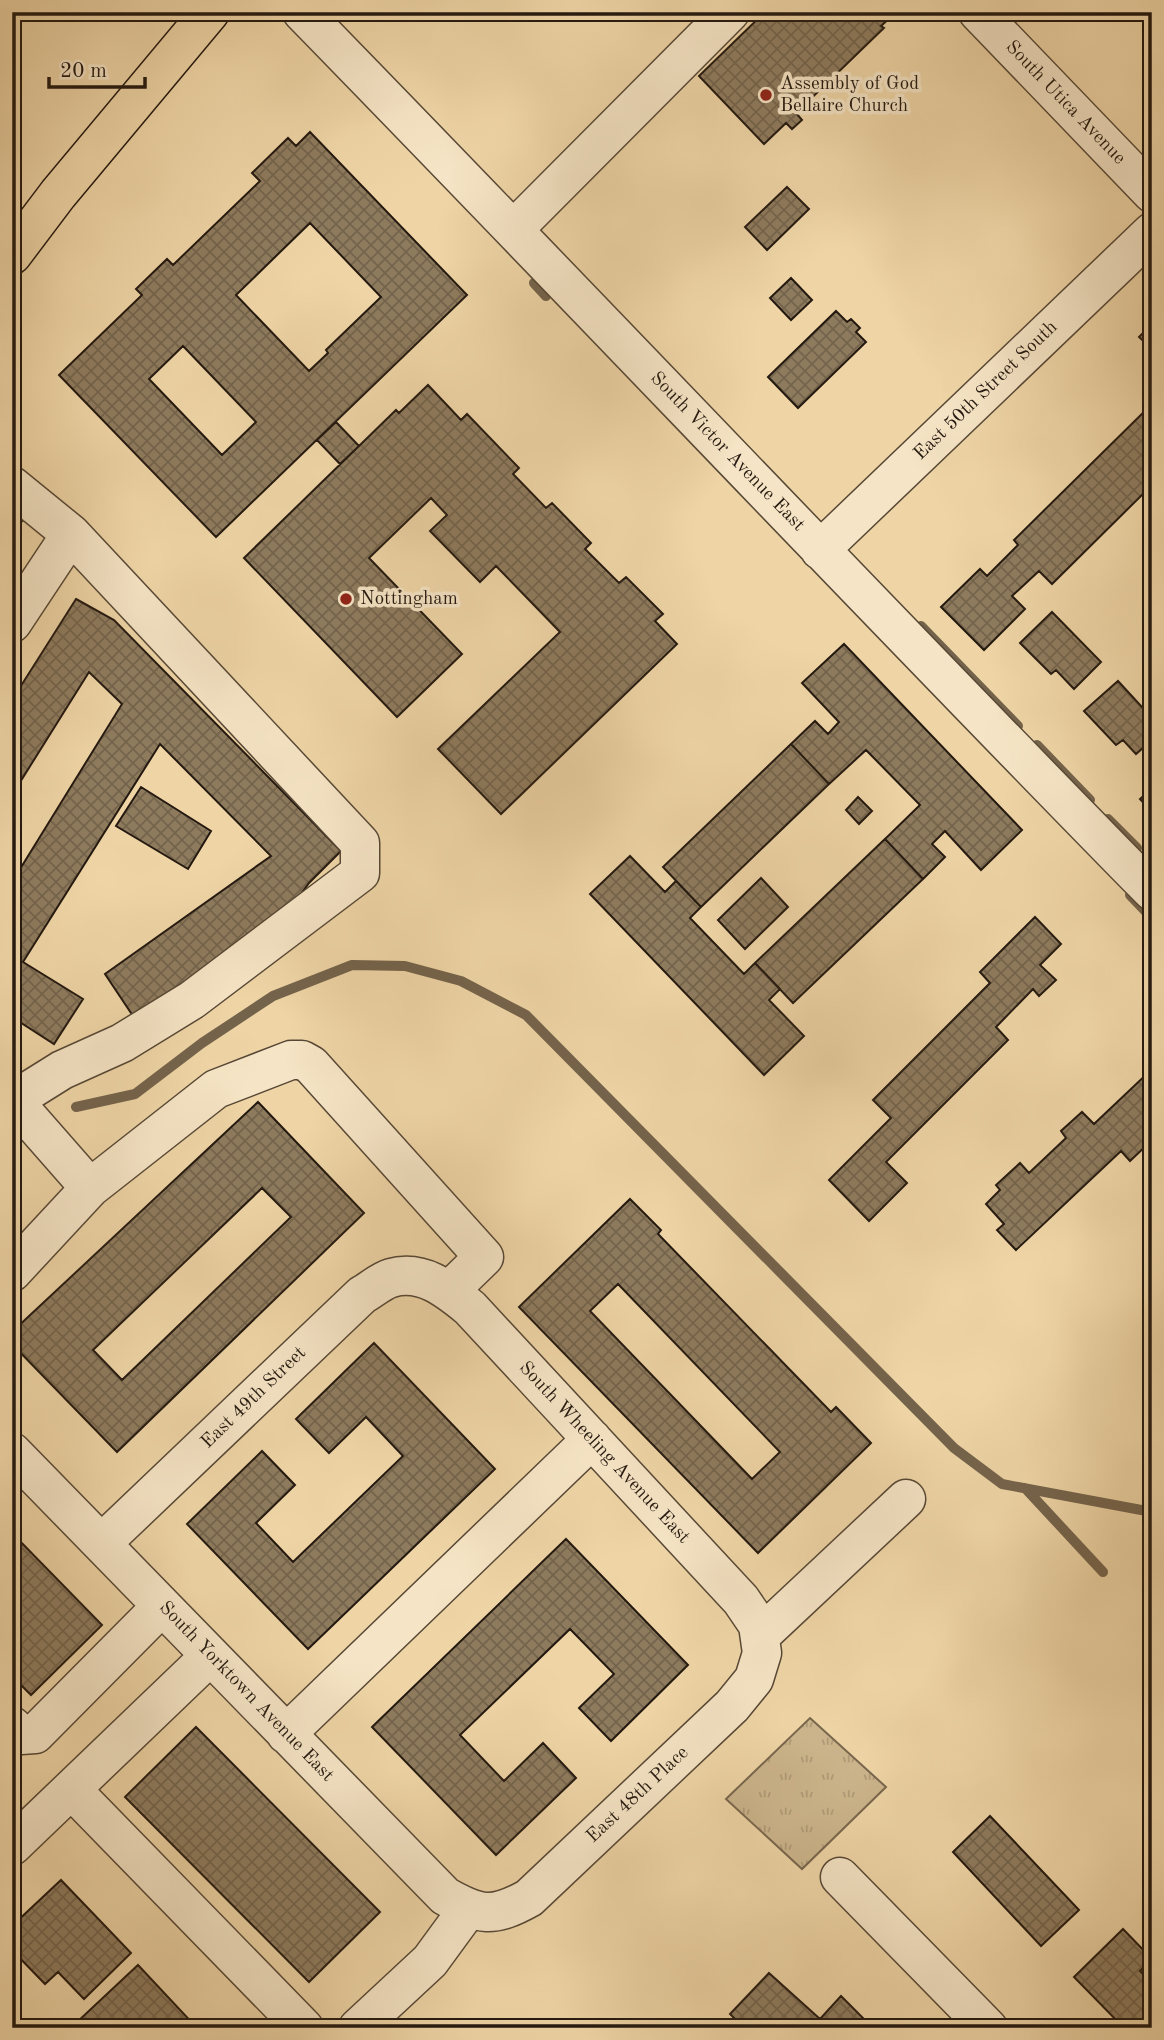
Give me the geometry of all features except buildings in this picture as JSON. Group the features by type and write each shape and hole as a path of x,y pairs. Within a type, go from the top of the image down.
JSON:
{"main road":[{"path":"12,254 58,194 210,12"}],"street":[{"name":"South Victor Avenue East","path":"302,12 1152,891"},
{"path":"514,229 730,12"},
{"name":"South Utica Avenue","path":"978,12 1152,193"},
{"name":"East 50th Street South","path":"820,550 1152,232"},
{"path":"12,486 71,534 360,843 360,873 192,1000 122,1043 62,1070 13,1100 90,1188"},
{"path":"12,623 71,534"},
{"path":"12,1272 90,1188 216,1090 291,1060 302,1060 311,1065 484,1257 434,1283"},
{"name":"East 49th Street","path":"102,1543 362,1295 390,1278 434,1283"},
{"name":"South Wheeling Avenue East","path":"434,1283 470,1308 741,1600 758,1625 761,1644"},
{"path":"286,1734 592,1439"},
{"name":"South Yorktown Avenue East","path":"12,1452 445,1896 479,1911"},
{"path":"761,1644 906,1499"},
{"path":"12,1726 21,1735 35,1734 162,1606"},
{"name":"East 48th Place","path":"479,1911 507,1910 528,1898 732,1706 754,1679 761,1644"},
{"path":"12,1846 210,1656"},
{"path":"72,1790 304,2028"},
{"path":"840,1877 988,2028"},
{"path":"358,2028 479,1911"}],"green space":[{"path":"810,1718 886,1787 802,1869 726,1799"}],"waterway":[{"path":"534,283 546,296"},
{"path":"921,626 1018,726"},
{"path":"1037,745 1090,800"},
{"path":"1108,819 1137,848"},
{"path":"1130,895 1152,918"},
{"path":"76,1107 135,1094 202,1043 273,996 352,965 405,966 461,981 526,1015 954,1448 1002,1484 1152,1512"},
{"path":"1025,1488 1103,1572"}],"place":[{"name":"Assembly of God Bellaire Church","path":"766,95"},
{"name":"Nottingham","path":"346,599"}]}
